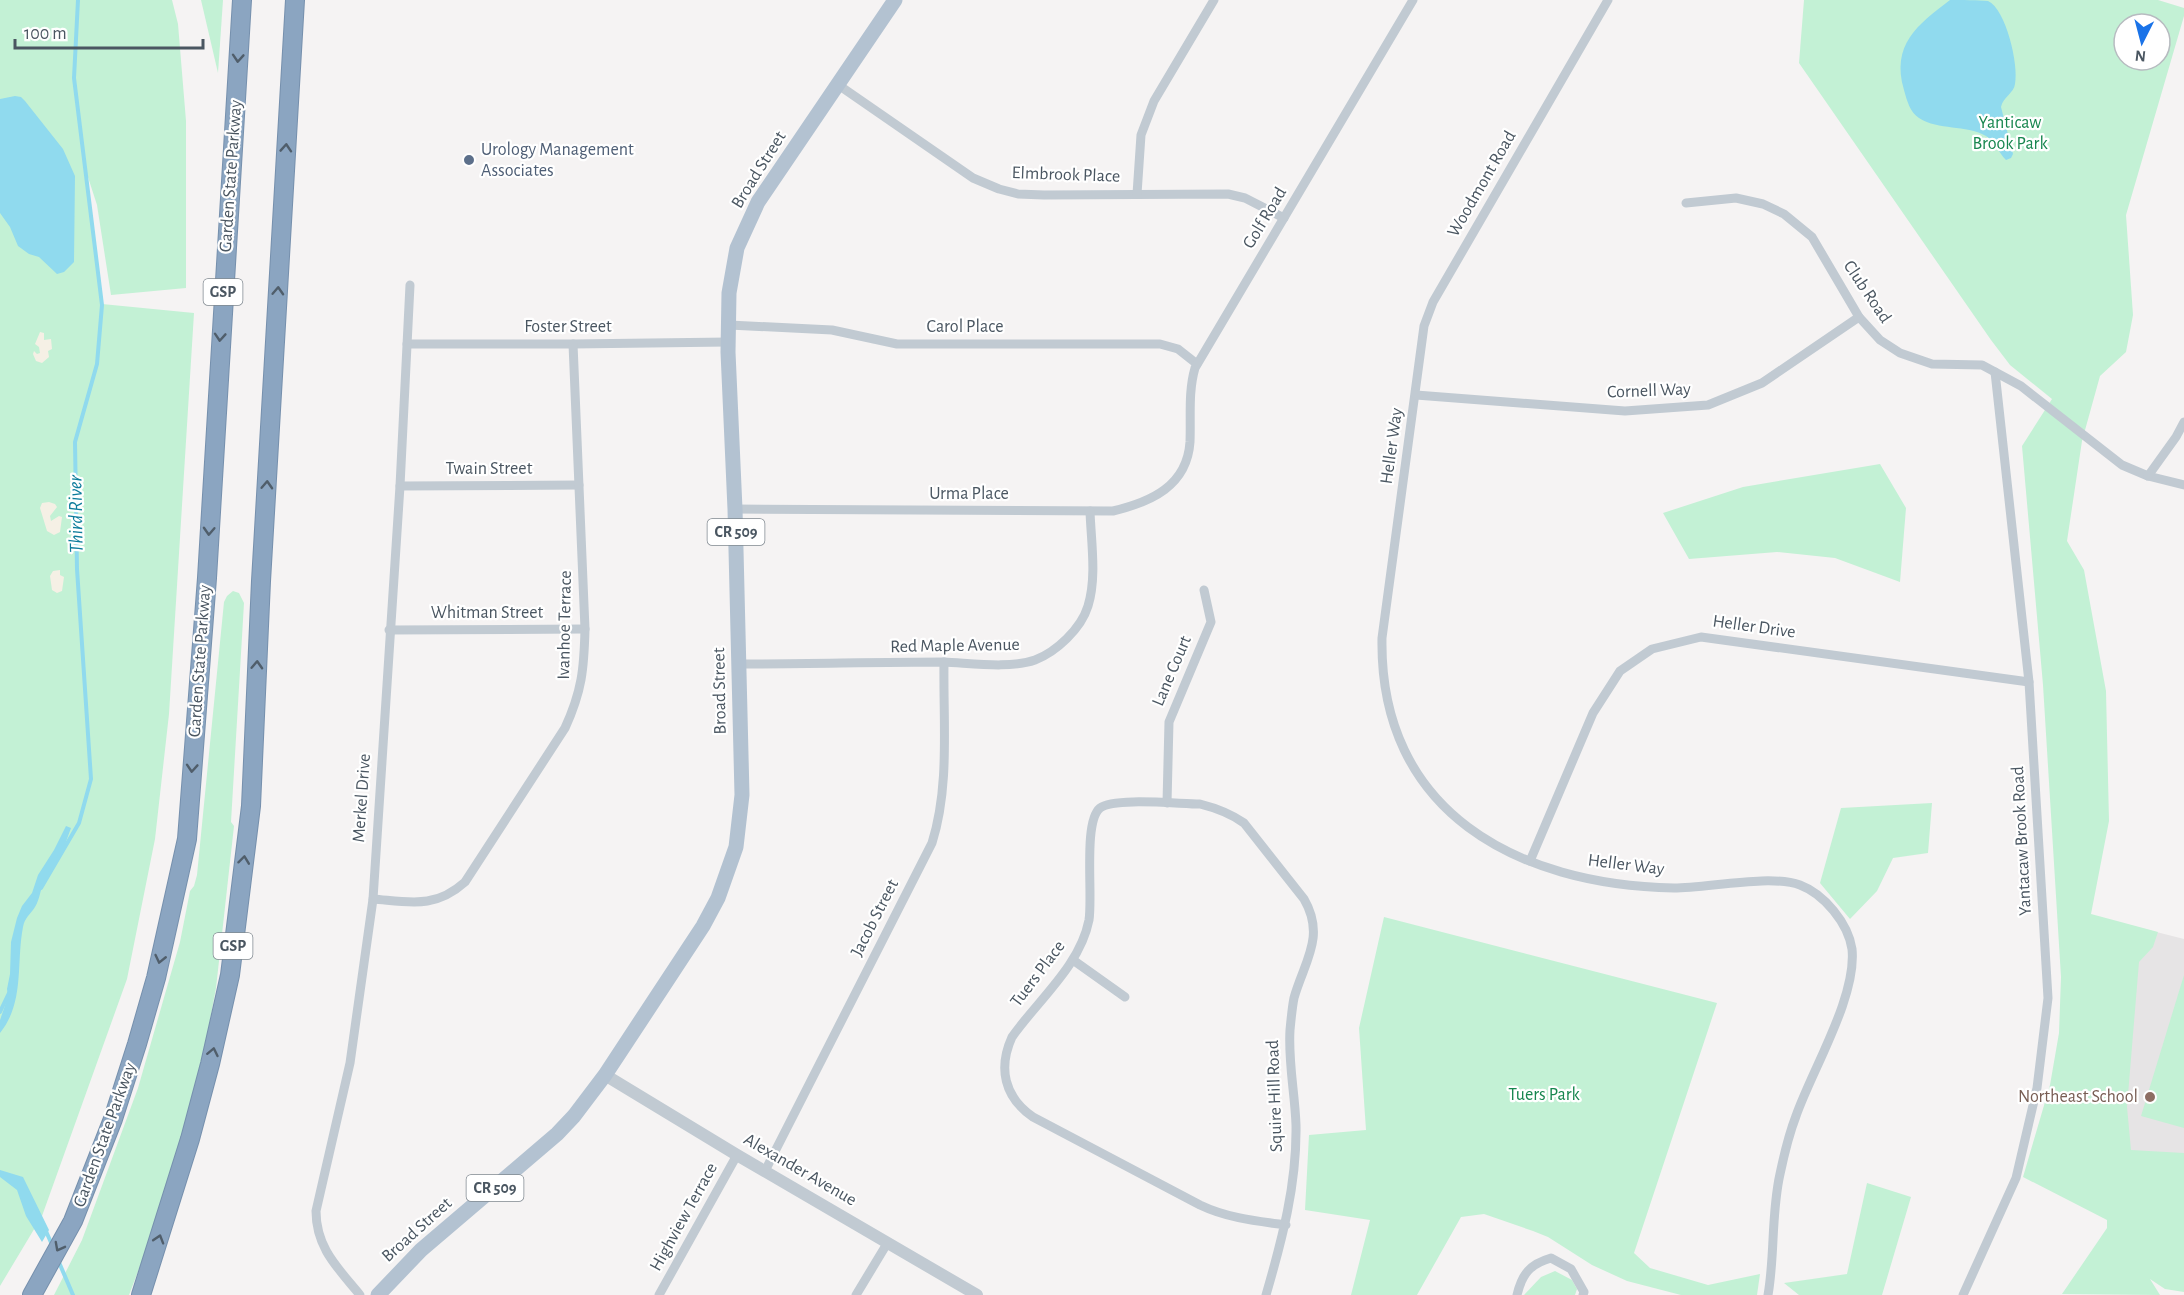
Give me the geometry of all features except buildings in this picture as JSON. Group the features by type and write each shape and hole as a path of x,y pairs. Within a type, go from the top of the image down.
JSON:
{"highway":[{"name":"Garden State Parkway","path":"32,1295 73,1221 113,1119 156,978 187,839 207,578 242,0"},
{"name":"GSP","path":"141,1295 190,1139 210,1064 230,975 251,806 262,569 295,0"}],"main road":[{"name":"Broad Street","path":"378,1295 421,1250 557,1134 574,1116 605,1075 704,926 727,876 736,847 742,804 735,509 728,342 729,293 737,248 758,202 895,0"}],"street":[{"path":"1137,194 1141,135 1154,101 1214,0"},
{"name":"Golf Road","path":"1184,464 1190,444 1191,381 1197,364 1413,0"},
{"name":"Woodmont Road","path":"1416,395 1424,326 1432,302 1608,0"},
{"name":"Elmbrook Place","path":"837,84 973,178 999,189 1018,194 1044,195 1228,194 1245,198 1284,218"},
{"name":"Club Road","path":"1686,203 1736,198 1763,204 1785,214 1812,237 1859,317 1880,340 1900,353 1932,364 1982,365 2021,386 2122,465 2148,476 2184,485"},
{"name":"Merkel Drive","path":"360,1295 321,1244 316,1226 316,1211 350,1063 373,899 400,486 410,285"},
{"name":"Cornell Way","path":"1416,395 1625,411 1708,405 1762,383 1859,317"},
{"name":"Carol Place","path":"729,325 832,330 897,344 1160,344 1178,349 1197,364"},
{"name":"Foster Street","path":"407,344 728,342"},
{"name":"Ivanhoe Terrace","path":"373,899 420,903 437,900 453,893 465,882 565,728 575,707 584,668 585,629 573,344"},
{"name":"Yantacaw Brook Road","path":"1963,1295 2016,1178 2037,1088 2048,998 2029,682 1995,372"},
{"name":"Heller Way","path":"1416,395 1382,638 1384,684 1388,707 1409,760 1428,789 1443,806 1478,836 1514,856 1582,878 1637,886 1676,888 1780,880 1800,885 1820,897 1835,912 1846,932 1852,949 1851,981 1796,1116 1779,1176 1774,1222 1772,1295"},
{"path":"2148,476 2184,422"},
{"name":"Urma Place","path":"735,509 1090,511 1121,509 1159,495 1173,483 1184,464"},
{"name":"Twain Street","path":"400,486 579,485"},
{"name":"Red Maple Avenue","path":"739,664 944,662 1008,664 1032,661 1047,654 1066,638 1088,608 1092,585 1090,511"},
{"name":"Lane Court","path":"1167,803 1170,722 1211,622 1204,590"},
{"name":"Whitman Street","path":"389,630 585,629"},
{"name":"Heller Drive","path":"1530,861 1593,713 1620,671 1652,649 1701,637 2029,682"},
{"name":"Jacob Street","path":"765,1171 932,843 939,822 943,784 944,662"},
{"name":"Tuers Place","path":"1286,1224 1239,1219 1211,1211 1033,1117 1014,1100 1005,1079 1004,1070 1008,1047 1018,1028 1073,960 1089,921 1091,831 1094,816 1103,806 1110,804 1200,804 1235,817 1244,823 1305,899"},
{"name":"Squire Hill Road","path":"1266,1295 1286,1224 1295,1153 1296,1126 1289,1048 1290,1031 1293,1001 1314,936 1313,920 1305,899"},
{"path":"1073,960 1125,997"},
{"name":"Alexander Avenue","path":"605,1075 977,1295"},
{"name":"Highview Terrace","path":"659,1295 737,1155"},
{"path":"856,1295 888,1242"},
{"path":"1516,1295 1520,1280 1537,1262 1551,1258 1571,1269 1584,1292 1583,1295"}],"shaded area":[{"name":"Northeast School","path":"2121,923 2184,939 2184,1287 2113,1160"}],"green space":[{"path":"0,0 172,0 178,24 186,121 186,288 111,295 97,205 86,171 102,304 194,313 169,714 155,839 127,979 42,1216 0,1286"},
{"path":"201,0 223,0 218,73"},
{"name":"Yanticaw Brook Park","path":"1804,0 2158,0 2184,8 2184,16 2172,57 2172,12 2112,12 2112,72 2168,72 2126,215 2133,315 2126,352 2100,376 2082,441 2067,541 2084,570 2106,691 2109,821 2091,914 2158,932 2153,947 2139,962 2127,1107 2131,1150 2184,1153 2184,1292 2165,1289 2150,1279 2160,1295 2062,1294 2107,1228 2107,1220 2023,1177 2050,1085 2059,1033 2061,977 2043,685 2022,446 2052,399 2010,365 1799,63"},
{"path":"1880,464 1906,508 1900,582 1835,558 1777,552 1689,559 1663,513 1743,487"},
{"path":"233,591 239,593 244,603 231,822 234,826 216,988 205,1047 163,1206 129,1295 54,1295 82,1240 138,1088 180,942 190,891 197,875 224,602"},
{"path":"1932,803 1928,853 1893,858 1877,891 1850,919 1820,883 1841,808"},
{"name":"Tuers Park","path":"1384,917 1717,1003 1634,1253 1650,1268 1708,1285 1760,1274 1757,1295 1681,1295 1627,1281 1592,1265 1548,1237 1484,1214 1461,1217 1417,1295 1351,1295 1370,1220 1305,1210 1309,1135 1366,1130 1359,1028"},
{"path":"2184,975 2184,1128 2141,1116"},
{"path":"1867,1183 1911,1197 1882,1295 1799,1295 1784,1283 1847,1274"},
{"path":"1555,1271 1572,1280 1577,1289 1575,1295 1524,1295 1541,1277"}],"sand":[{"path":"40,332 44,333 44,340 51,339 52,349 48,351 49,357 42,363 36,361 33,354 34,351 37,354 40,353 39,347 35,344"},
{"path":"49,502 57,507 50,516 51,521 59,516 62,517 60,532 54,535 47,531 40,508 42,503"},
{"path":"60,570 60,575 64,577 62,591 57,593 52,590 50,576 53,571"}],"water":[{"path":"1950,0 1988,1 1994,6 2006,26 2013,51 2016,75 2014,87 2001,107 2013,154 2006,160 1986,136 1978,132 1927,122 1916,116 1908,102 1901,74 1904,48 1927,18"},
{"path":"15,96 25,101 63,149 75,176 74,262 64,272 57,274 39,257 29,254 18,246 10,227 0,213 0,99"},
{"path":"66,826 71,828 59,858 43,885 37,904 24,924 16,995 8,1021 0,1033 0,1020 8,997 11,942 17,918"},
{"path":"0,1170 23,1177 49,1230 42,1242 26,1216 17,1190 0,1177"}],"waterway":[{"name":"Third River","path":"41,888 79,823 91,779 77,569 75,442 97,364 102,305 74,78 78,0"},
{"name":"Third River","path":"0,1012 9,993"},
{"name":"Third River","path":"45,1229 53,1247"},
{"name":"Third River","path":"58,1260 73,1295"}],"place":[{"name":"Urology Management Associates","path":"469,160"},
{"name":"Northeast School","path":"2150,1097"}]}
